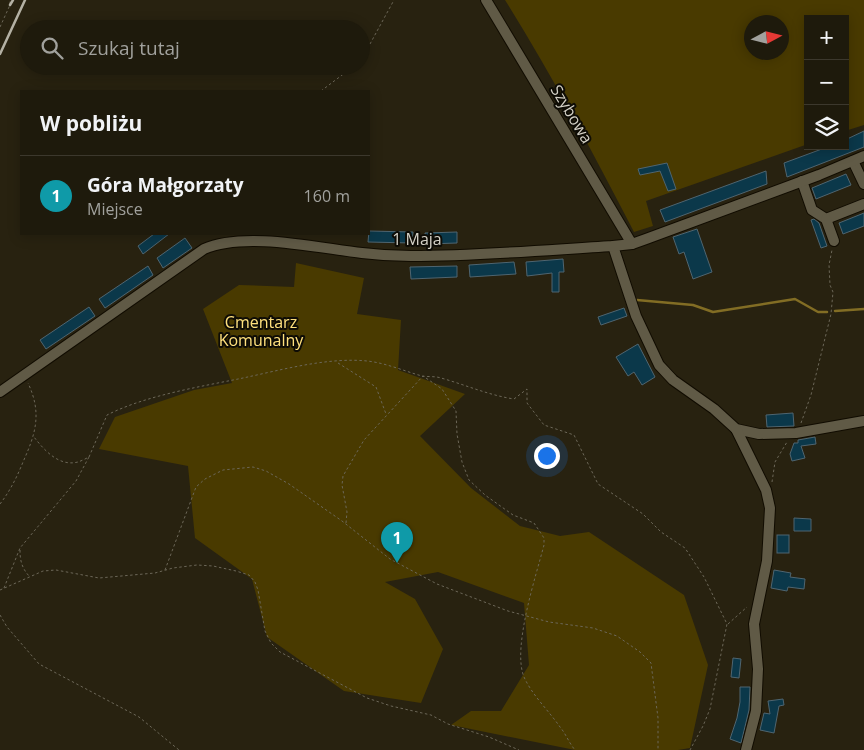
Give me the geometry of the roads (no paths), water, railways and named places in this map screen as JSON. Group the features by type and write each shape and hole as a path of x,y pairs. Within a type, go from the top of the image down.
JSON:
{"street":[{"name":"Szybowa","path":"486,0 632,244"},
{"name":"1 Maja","path":"0,392 204,249 216,244 229,242 270,242 363,253 411,256 632,244 864,156"},
{"path":"853,161 864,184"},
{"path":"802,181 812,210 826,218 834,241"},
{"path":"826,218 864,204"},
{"path":"613,246 636,316 659,365 673,380 714,409 736,429 766,490 770,508 767,561 754,624 758,669 756,711 746,750"},
{"path":"736,429 759,434 796,433 864,421"},
{"path":"747,450 750,440 759,434"}],"waterway":[{"path":"637,300 693,305 713,312 795,299 818,312 827,312"},
{"path":"835,311 864,309"}],"railway":[{"path":"10,5 13,0"},
{"path":"0,54 25,0"}],"place":[{"name":"Góra Małgorzaty","path":"397,563"}],"park label":[{"name":"Cmentarz Komunalny","path":"261,331"}]}
